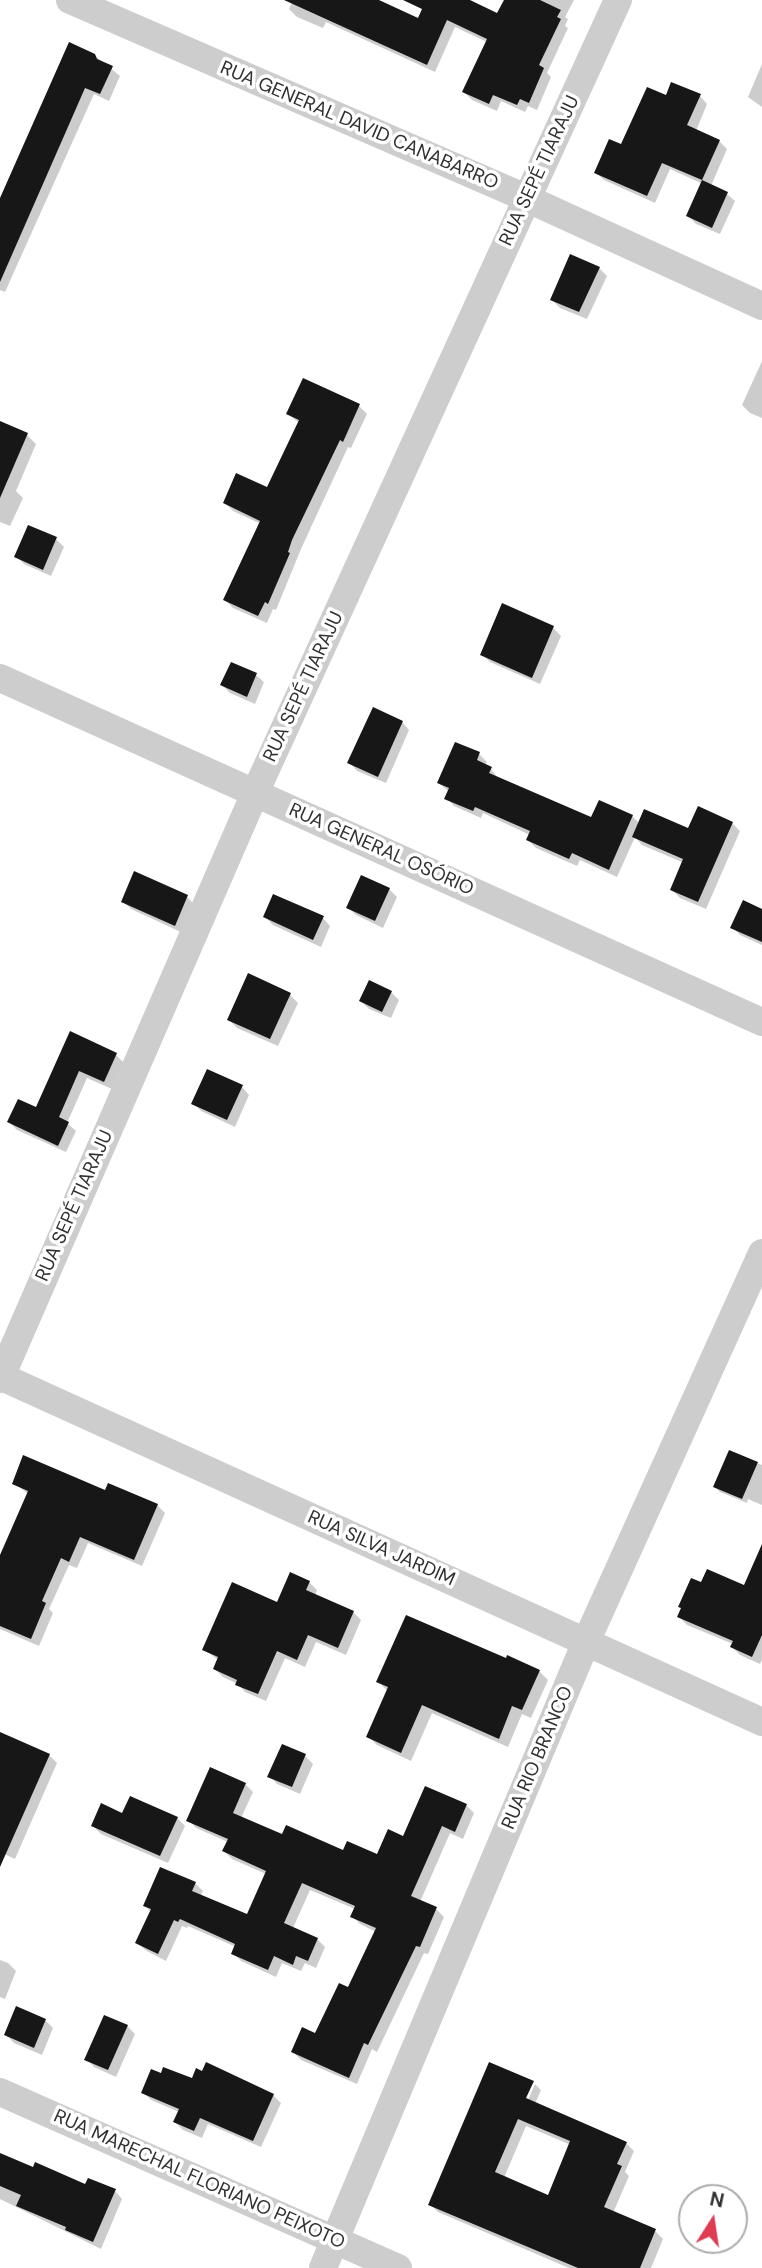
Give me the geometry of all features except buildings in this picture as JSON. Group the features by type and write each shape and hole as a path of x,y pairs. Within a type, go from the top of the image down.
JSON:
{"street":[{"name":"RUA GENERAL DAVID CANABARRO","path":"70,0 527,199 762,306"},
{"name":"RUA SEPÉ TIARAJU","path":"0,1377 255,793 618,0"},
{"name":"RUA GENERAL OSÓRIO","path":"0,678 762,1022"},
{"name":"RUA RIO BRANCO","path":"323,2268 586,1642 762,1253"},
{"name":"RUA SILVA JARDIM","path":"0,1377 762,1722"},
{"name":"RUA MARECHAL FLORIANO PEIXOTO","path":"0,2092 398,2268"}]}
